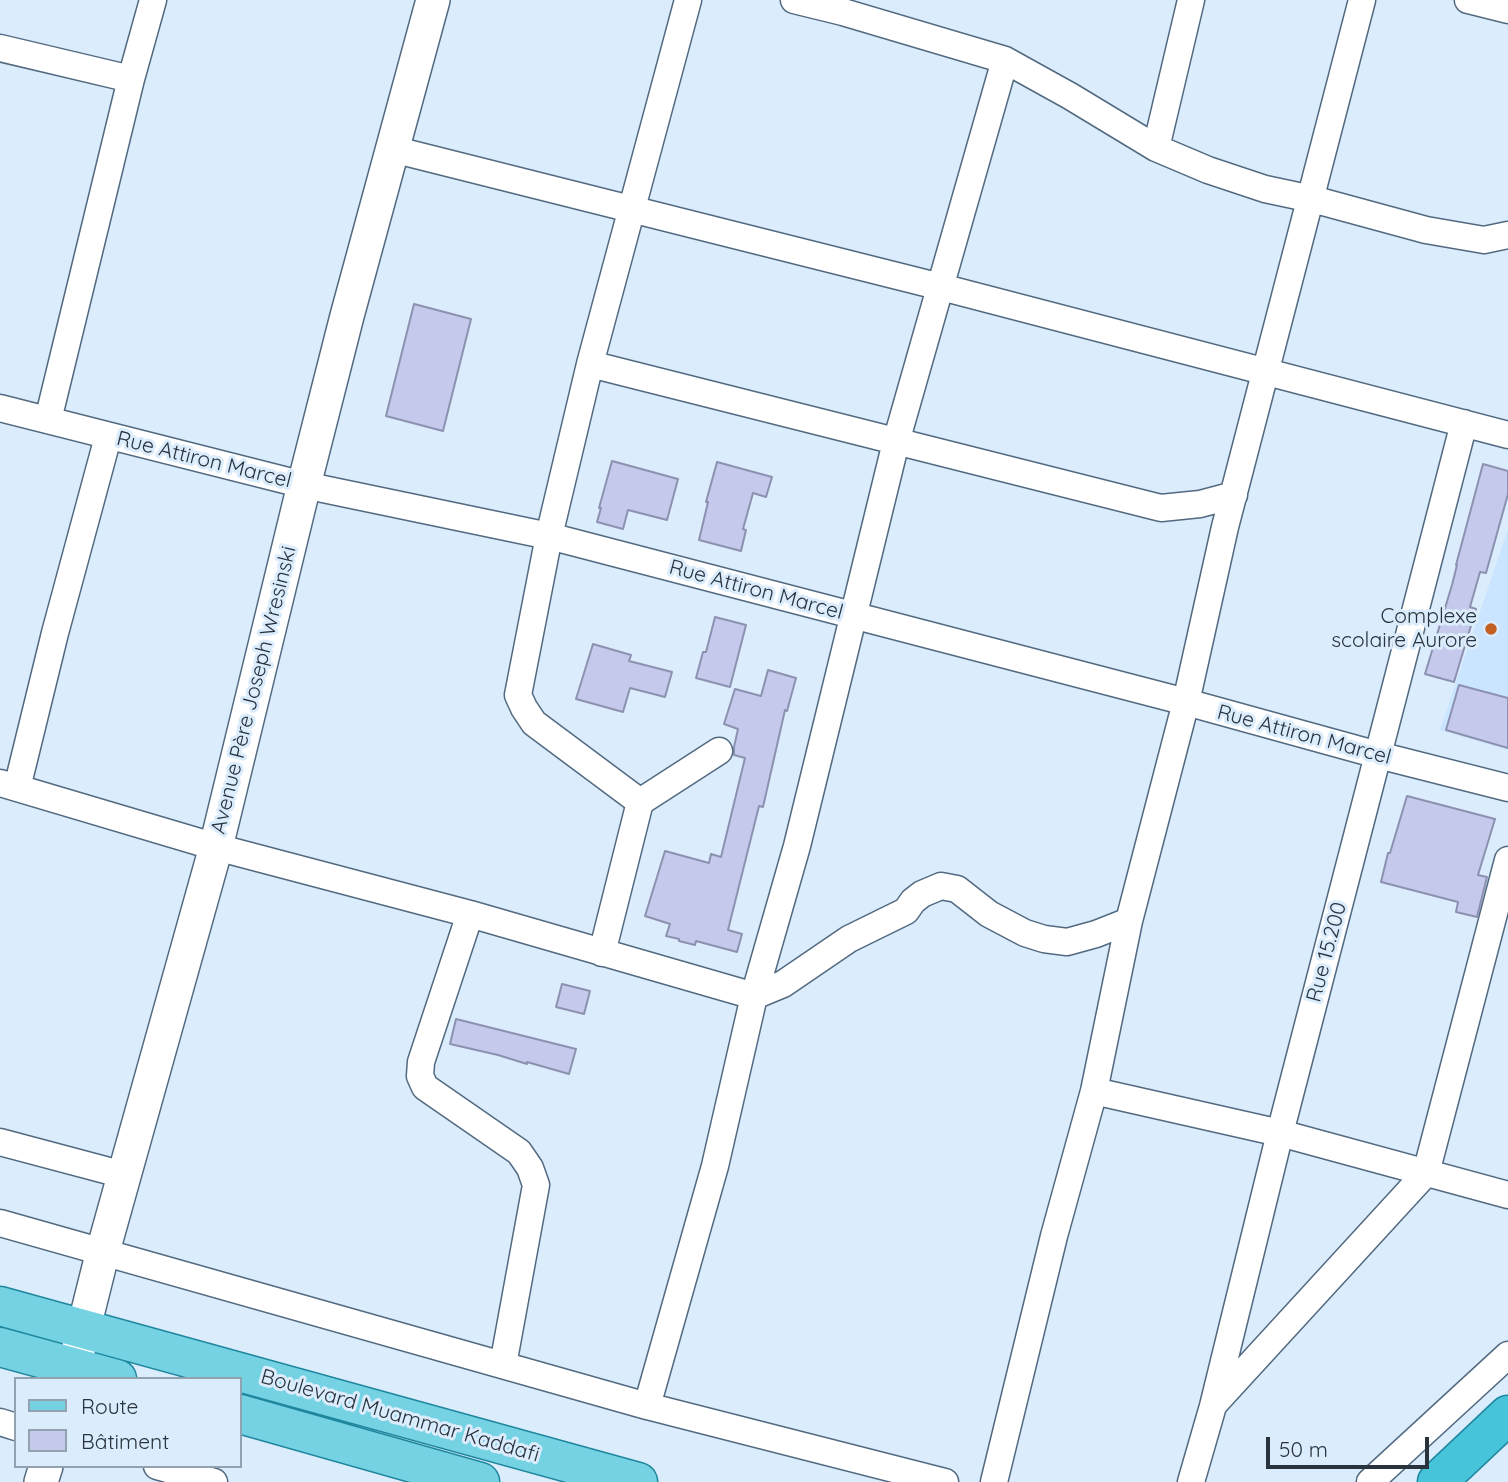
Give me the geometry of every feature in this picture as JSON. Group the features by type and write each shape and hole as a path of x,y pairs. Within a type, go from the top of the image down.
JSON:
{"highway":[{"path":"1437,1482 1508,1415"}],"main road":[{"name":"Boulevard Muammar Kaddafi","path":"0,1306 638,1482"},
{"path":"0,1347 71,1373 102,1377"},
{"name":"Boulevard Muammar Kaddafi","path":"242,1415 480,1482"}],"street":[{"path":"48,419 131,79 153,0"},
{"name":"Avenue Père Joseph Wresinski","path":"71,1373 216,847 304,485 433,0"},
{"path":"640,802 534,723 518,695 549,536 590,364 688,0"},
{"path":"794,0 845,6 1005,60 1156,148 1208,170 1254,185 1312,198 1426,230 1484,240 1508,235"},
{"path":"1156,148 1191,0"},
{"path":"994,1482 1054,1236 1094,1091 1129,921 1186,702 1234,495 1362,0"},
{"path":"1468,0 1508,10"},
{"path":"0,48 131,79"},
{"path":"647,1406 715,1166 754,996 797,846 896,442 1005,60"},
{"path":"392,149 941,287 1508,435"},
{"path":"590,364 1161,508 1200,504 1234,495"},
{"name":"Rue Attiron Marcel","path":"0,408 304,485 549,536 1508,788"},
{"name":"Rue 15.200","path":"1191,1482 1213,1406 1280,1133 1464,423"},
{"path":"108,437 55,633 8,785 216,847 470,914 754,996 783,984 849,939 906,911 922,894 942,886 957,888 989,914 1044,939 1067,942 1129,921"},
{"path":"602,953 640,802 719,751"},
{"path":"1213,1406 1426,1173 1508,860"},
{"path":"470,914 421,1062 420,1076 425,1087 519,1152 530,1168 536,1185 503,1364"},
{"path":"1094,1091 1280,1133 1508,1195"},
{"path":"0,1142 124,1175"},
{"path":"0,1223 647,1406 945,1482"},
{"path":"1370,1482 1508,1355"},
{"path":"164,1468 214,1482"}],"shaded area":[{"name":"Complexe scolaire Aurore","path":"1508,529 1508,750 1440,730"}],"building":[{"path":"414,304 471,319 443,431 386,416"},
{"path":"612,461 678,479 667,520 628,510 623,529 597,522"},
{"path":"717,462 772,477 766,497 753,493 743,529 746,530 741,551 699,540"},
{"path":"1483,464 1508,471 1508,494 1486,573 1480,572 1470,607 1476,609 1454,682 1425,674 1452,585"},
{"path":"715,617 746,625 730,687 696,678"},
{"path":"593,644 631,655 629,661 672,672 665,697 630,688 623,712 576,699"},
{"path":"768,670 796,678 787,711 785,710 763,807 759,806 728,930 742,934 737,952 696,941 695,945 679,941 666,936 670,924 645,916 665,851 709,863 711,854 721,857 745,758 734,755 738,729 724,724 735,689 761,696"},
{"path":"1459,685 1508,698 1508,748 1446,730"},
{"path":"1407,796 1495,819 1478,875 1487,877 1477,917 1456,912 1458,902 1381,882"},
{"path":"562,984 590,991 584,1014 556,1007"},
{"path":"456,1019 576,1049 569,1074 450,1044"}],"place":[{"name":"Complexe scolaire Aurore","path":"1491,629"}]}
